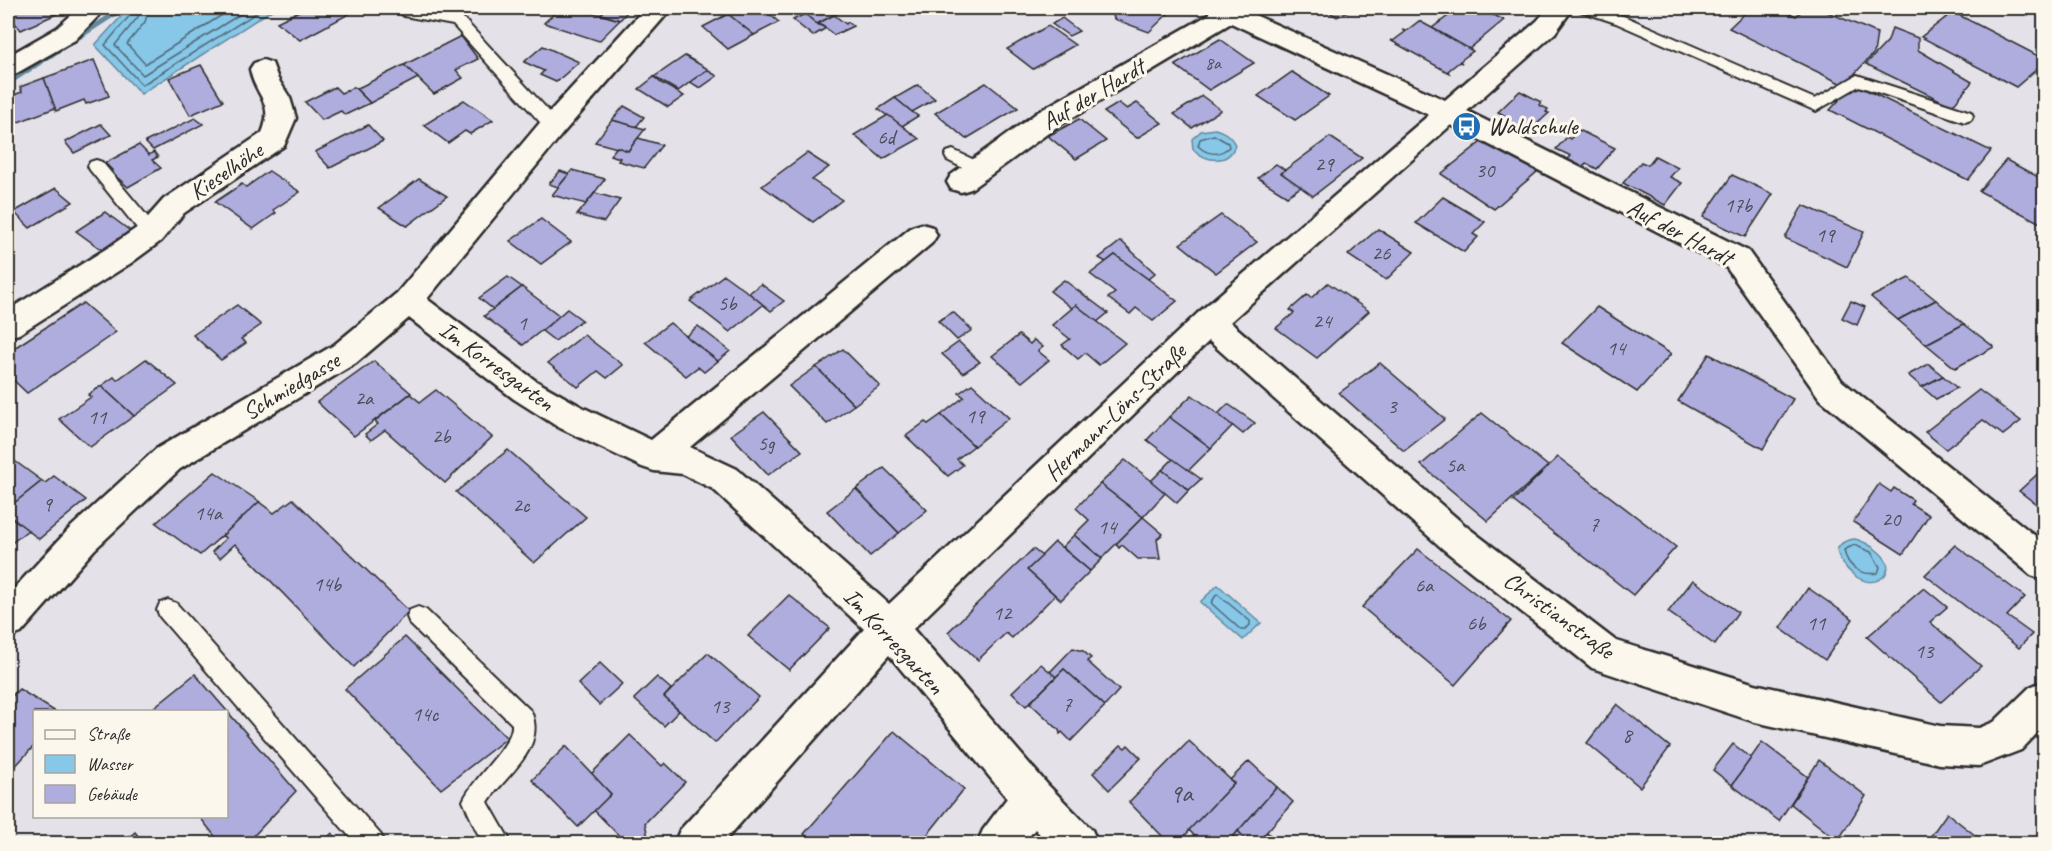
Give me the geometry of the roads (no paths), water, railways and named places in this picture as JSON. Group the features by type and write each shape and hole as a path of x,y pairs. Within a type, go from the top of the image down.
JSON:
{"street":[{"path":"8,67 66,34 93,8"},
{"name":"Schmiedgasse","path":"8,621 82,539 168,459 345,354 408,301 553,126 659,8"},
{"name":"Hermann-Löns-Straße","path":"694,843 889,628 1209,322 1546,27 1561,8"},
{"name":"Auf der Hardt","path":"970,175 1048,119 1225,10 1448,112 1737,259 1831,390 2044,564"},
{"name":"Kieselhöhe","path":"8,325 120,255 151,233 174,206 274,139 282,118 277,98 265,79 263,69"},
{"path":"654,456 922,235"},
{"name":"Im Korresgarten","path":"408,301 525,390 570,417 654,456 687,460 725,479 889,628 1033,798 1078,843"},
{"name":"Christianstraße","path":"1209,322 1455,538 1605,655 1755,703 1940,745 1978,747 2007,736 2044,700"},
{"path":"997,843 1033,798"}],"lane":[{"path":"400,8 409,13 458,21 553,126"},
{"path":"1585,8 1621,20 1816,106 1857,80 1965,116"},
{"path":"953,156 970,175"},
{"path":"96,166 151,233"},
{"path":"168,610 372,843"},
{"path":"418,617 523,719 526,728 521,742 480,789 475,801 485,824 500,843"}],"water":[{"path":"129,8 275,8 141,94 95,45"},
{"path":"1215,129 1232,139 1235,145 1228,156 1210,159 1193,149 1192,139 1201,131"},
{"path":"1854,539 1873,548 1885,558 1887,571 1883,577 1869,582 1861,580 1843,564 1837,550 1844,542"},
{"path":"1218,585 1261,623 1243,640 1200,602"}],"waterway":[{"path":"8,83 124,8"}],"place":[{"name":"Waldschule","path":"1467,126"}]}
